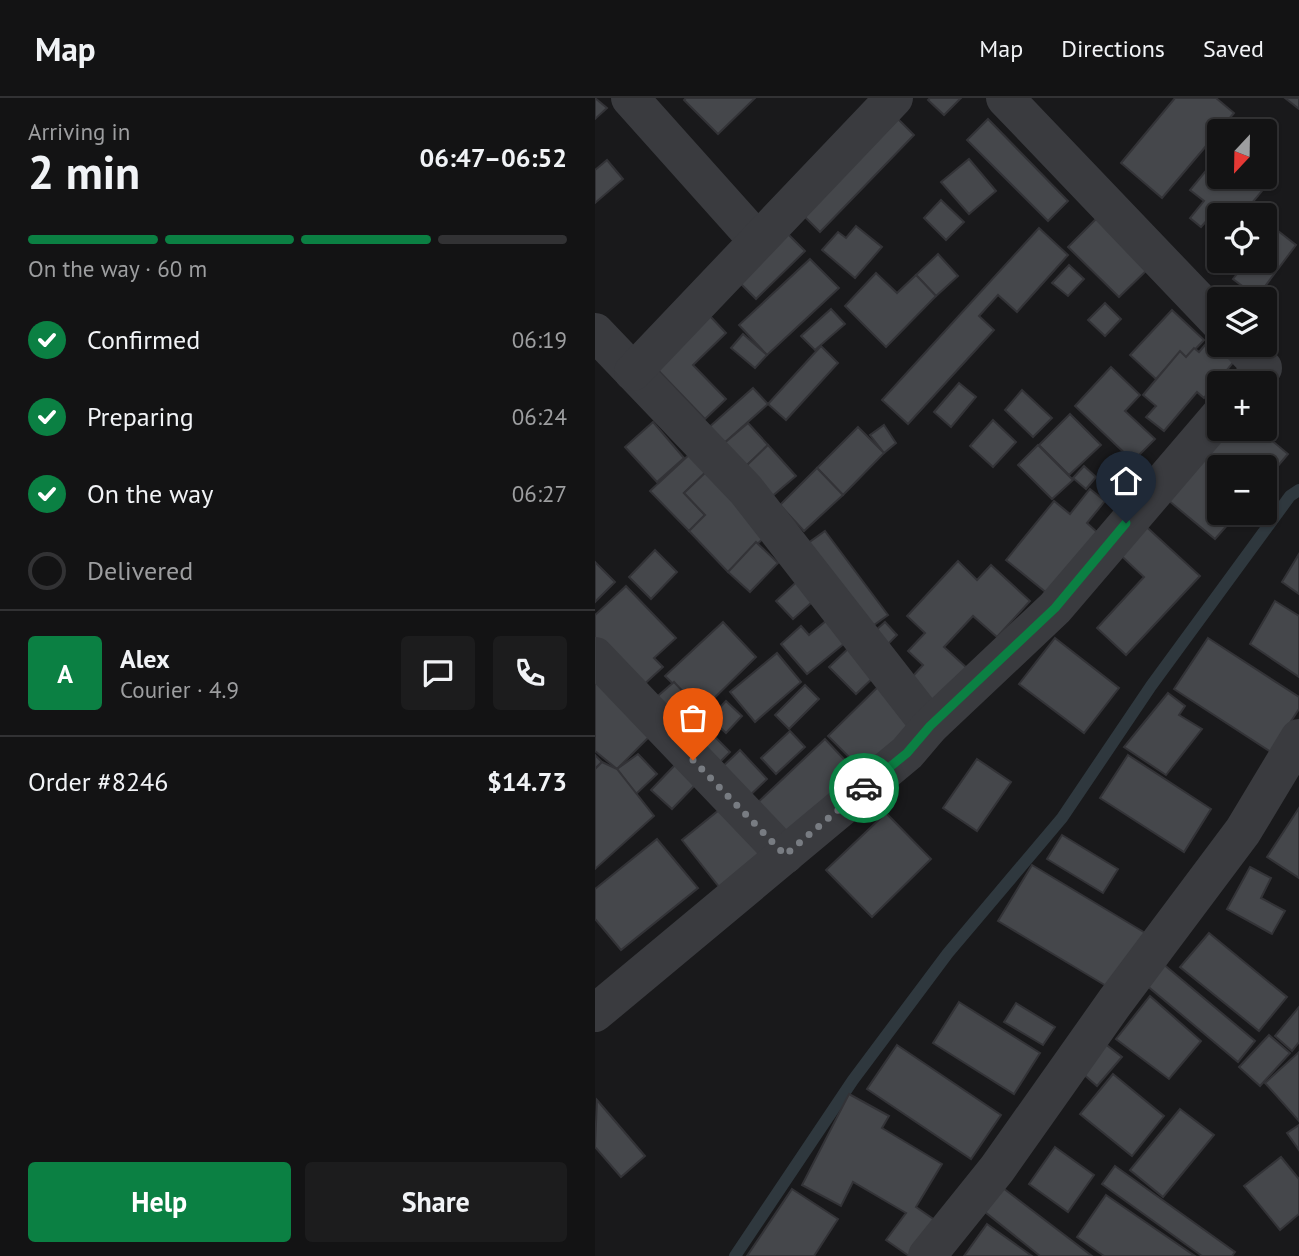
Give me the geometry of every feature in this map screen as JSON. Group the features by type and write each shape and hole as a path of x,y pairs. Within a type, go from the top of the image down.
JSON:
{"street":[{"path":"631,98 757,240"},
{"path":"633,372 894,98"},
{"path":"1005,98 1207,309"},
{"path":"595,332 746,491 930,726"},
{"path":"1252,357 1263,368 1260,371"},
{"path":"595,1013 907,753 930,726 1055,608 1207,430"},
{"path":"595,656 785,855"},
{"path":"927,1256 996,1169 1243,831 1299,738"}],"building":[{"path":"595,98 607,108 595,119"},
{"path":"755,98 718,134 684,100"},
{"path":"961,98 944,115 928,100"},
{"path":"1175,98 1216,98 1234,113 1229,119 1207,119 1207,145 1162,198 1121,163"},
{"path":"1285,98 1299,98 1299,109"},
{"path":"898,119 914,135 820,232 804,216"},
{"path":"988,119 1068,201 1048,221 967,140"},
{"path":"969,159 996,191 969,214 941,182"},
{"path":"607,160 623,179 595,203 595,170"},
{"path":"1207,169 1207,189 1262,191 1252,203 1207,203 1207,220 1201,227 1190,218 1204,201 1190,190"},
{"path":"941,200 964,222 946,240 924,218"},
{"path":"1097,218 1149,268 1119,297 1068,247"},
{"path":"856,226 882,247 855,278 822,250 838,232 846,238"},
{"path":"1039,228 1068,255 1017,312 998,295 979,316 994,330 908,424 882,400"},
{"path":"1277,230 1296,245 1277,270"},
{"path":"788,234 805,251 756,299 739,282"},
{"path":"938,254 958,276 936,296 916,275"},
{"path":"810,259 839,288 767,355 739,325"},
{"path":"1069,265 1084,279 1068,296 1052,283"},
{"path":"876,273 897,293 916,275 936,296 886,347 845,306"},
{"path":"1238,273 1275,273 1264,287 1244,287 1233,279"},
{"path":"1105,303 1121,319 1105,336 1088,320"},
{"path":"831,309 845,324 815,350 801,336"},
{"path":"1172,310 1204,340 1186,359 1180,353 1156,379 1130,355"},
{"path":"709,315 726,333 693,365 726,399 705,419 654,366"},
{"path":"743,334 767,355 755,368 731,348"},
{"path":"1207,343 1207,357 1236,359 1226,371 1207,371 1207,394 1204,398 1197,392 1164,431 1146,417 1156,406 1143,395 1180,351 1186,357 1194,348 1199,352"},
{"path":"821,346 838,363 786,420 768,404"},
{"path":"1111,367 1140,395 1125,411 1155,439 1133,461 1075,406"},
{"path":"959,383 976,397 951,427 934,412"},
{"path":"753,388 768,404 722,445 707,429"},
{"path":"1022,390 1052,418 1033,437 1005,410"},
{"path":"1070,414 1101,445 1069,475 1039,445"},
{"path":"993,420 1016,442 993,467 970,446"},
{"path":"653,422 684,458 657,482 625,447"},
{"path":"748,423 768,445 743,469 722,445"},
{"path":"884,425 896,443 884,453 870,435"},
{"path":"858,427 884,453 843,495 817,468"},
{"path":"1219,441 1272,441 1288,454 1277,467 1277,455 1207,455 1207,525 1227,525 1215,539 1168,500"},
{"path":"768,445 796,476 770,498 743,469"},
{"path":"1038,445 1073,480 1052,499 1018,465"},
{"path":"691,453 708,470 684,493 705,515 689,531 650,491"},
{"path":"1084,466 1096,477 1086,489 1073,478"},
{"path":"1120,466 1141,481 1121,507 1101,491"},
{"path":"817,468 843,495 804,531 780,505"},
{"path":"708,470 770,532 728,572 689,531 705,515 684,493"},
{"path":"1090,489 1105,501 1087,523 1098,533 1048,594 1006,560 1054,501 1070,514"},
{"path":"1140,521 1200,576 1126,655 1097,628 1144,577 1114,549"},
{"path":"825,531 888,615 867,630 804,546"},
{"path":"756,542 778,563 750,592 728,572"},
{"path":"655,550 677,572 651,599 629,577"},
{"path":"1299,554 1299,594 1282,582"},
{"path":"958,561 977,580 991,565 1030,601 997,637 973,616 944,647 968,669 929,710 903,687 923,665 908,651 925,633 907,616"},
{"path":"595,562 615,582 595,602"},
{"path":"803,576 820,595 793,619 776,601"},
{"path":"626,586 676,638 654,658 663,667 640,688 595,641 595,615"},
{"path":"1275,601 1299,616 1299,677 1250,644"},
{"path":"832,616 851,638 807,674 781,644 801,626 809,635"},
{"path":"723,622 756,657 701,711 665,676"},
{"path":"885,622 897,635 878,654 865,640"},
{"path":"1055,638 1119,688 1084,733 1019,684"},
{"path":"1208,638 1299,697 1299,709 1271,752 1174,689"},
{"path":"852,645 878,673 856,694 829,667"},
{"path":"777,653 801,682 755,722 730,692"},
{"path":"595,668 657,729 617,769 595,751"},
{"path":"674,682 701,711 679,730 652,701"},
{"path":"883,682 919,719 864,772 828,736"},
{"path":"805,685 819,699 789,729 775,715"},
{"path":"1168,693 1185,706 1179,715 1202,729 1166,775 1124,747"},
{"path":"726,701 742,716 726,733 710,718"},
{"path":"790,731 805,747 776,774 761,758"},
{"path":"714,736 730,752 716,766 700,750"},
{"path":"825,739 856,772 784,840 753,807"},
{"path":"740,750 767,779 744,801 716,773"},
{"path":"638,754 657,774 636,794 617,769"},
{"path":"595,755 602,762 595,769"},
{"path":"1128,755 1211,809 1184,852 1100,798"},
{"path":"977,759 1011,782 977,831 943,808"},
{"path":"602,762 617,769 654,816 595,869 595,769"},
{"path":"676,764 697,783 672,809 651,790"},
{"path":"724,806 763,853 720,888 682,840"},
{"path":"1299,808 1299,878 1267,857"},
{"path":"886,813 931,859 872,917 826,870"},
{"path":"1062,835 1118,869 1103,893 1047,859"},
{"path":"657,839 698,888 621,950 595,919 595,889"},
{"path":"1032,865 1147,934 1113,990 998,921"},
{"path":"1250,867 1271,878 1261,898 1285,911 1272,934 1227,909"},
{"path":"1209,933 1287,997 1259,1031 1180,967"},
{"path":"1162,963 1255,1041 1238,1062 1145,984"},
{"path":"1150,996 1201,1041 1169,1079 1116,1039"},
{"path":"959,1002 1040,1053 1014,1094 933,1043"},
{"path":"1016,1003 1055,1027 1043,1045 1004,1022"},
{"path":"1299,1007 1299,1042 1292,1051 1275,1036"},
{"path":"1269,1035 1290,1053 1260,1086 1239,1067"},
{"path":"1104,1043 1122,1057 1097,1086 1081,1072"},
{"path":"897,1045 1001,1115 971,1159 867,1089"},
{"path":"1299,1052 1299,1121 1265,1083"},
{"path":"1113,1074 1164,1116 1132,1156 1080,1114"},
{"path":"849,1094 889,1116 882,1128 942,1164 916,1207 939,1223 909,1256 886,1240 906,1213 853,1182 841,1206 802,1185"},
{"path":"597,1100 645,1156 621,1177 595,1147"},
{"path":"1180,1109 1214,1135 1163,1197 1130,1170"},
{"path":"1299,1125 1299,1150 1287,1133"},
{"path":"1055,1147 1094,1175 1068,1212 1029,1184"},
{"path":"1281,1157 1299,1179 1299,1214 1280,1230 1244,1186"},
{"path":"1115,1166 1235,1252 1232,1256 1202,1256 1102,1184"},
{"path":"1003,1188 1092,1256 1040,1256 985,1212"},
{"path":"792,1189 838,1219 814,1256 747,1256"},
{"path":"1106,1195 1195,1256 1104,1256 1077,1237"},
{"path":"987,1224 1032,1256 964,1256"}],"waterway":[{"path":"735,1256 853,1080 948,953 1062,818 1151,686 1290,496 1299,490"}],"way so far":[{"path":"693,760 785,855 864,788"}],"route":[{"path":"864,788 907,753 930,726 1055,608 1126,523"}]}
